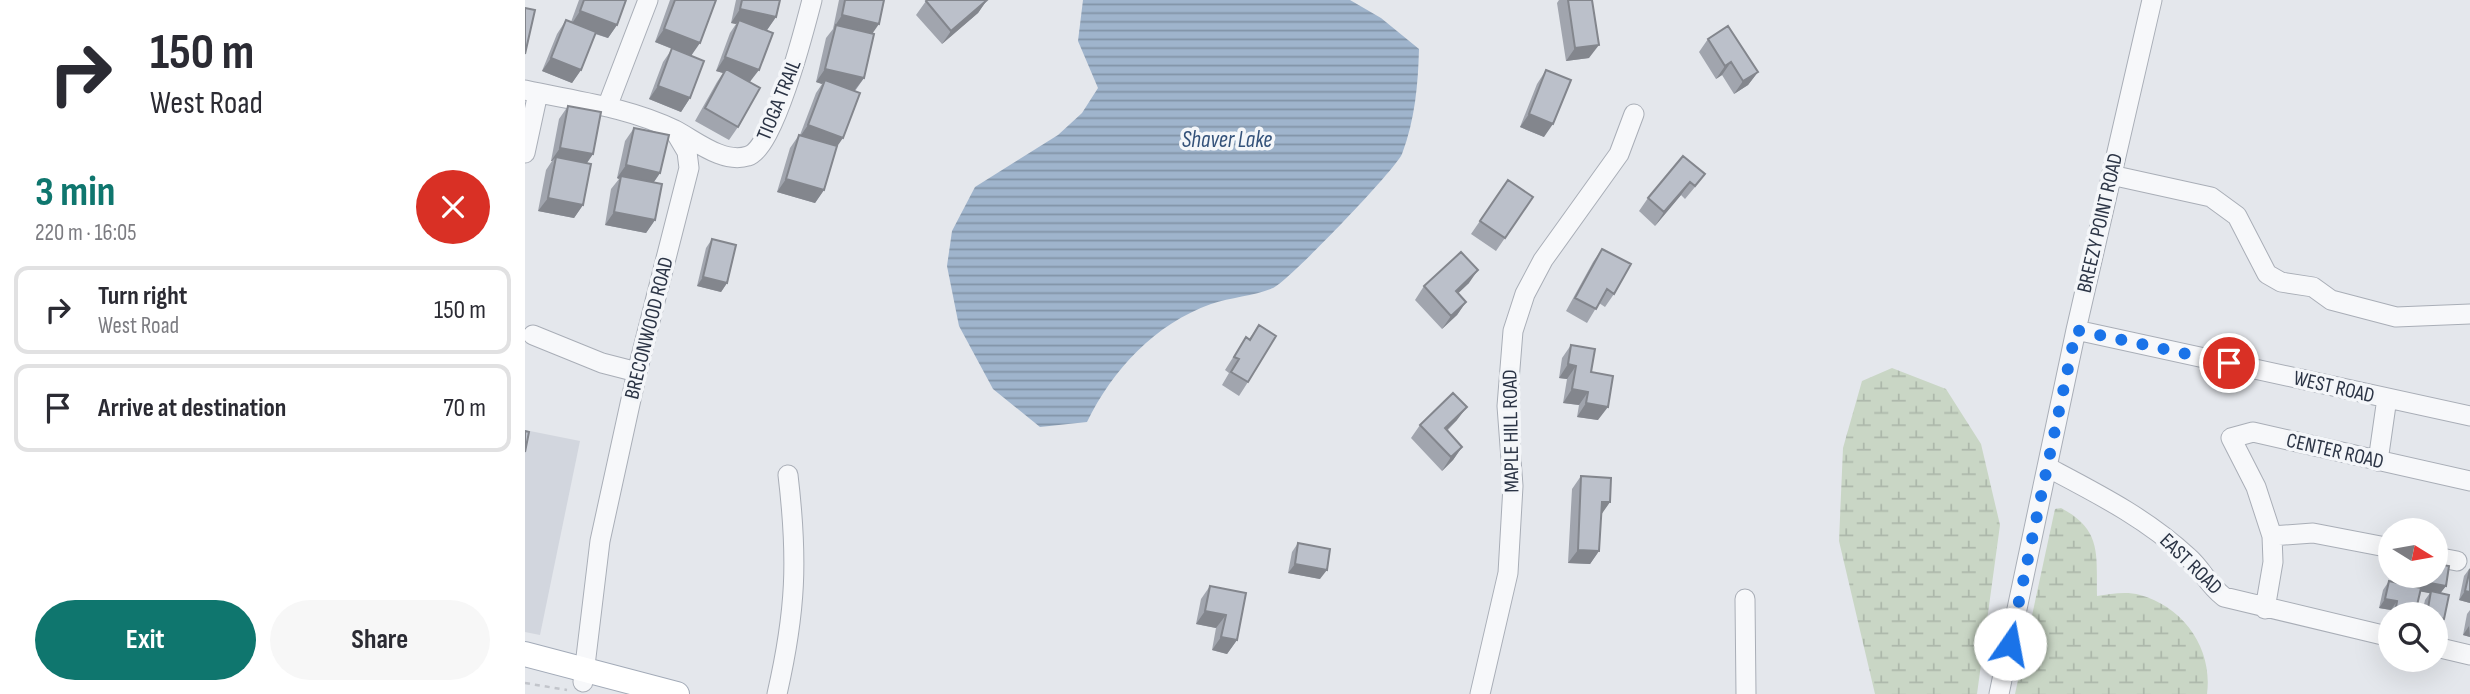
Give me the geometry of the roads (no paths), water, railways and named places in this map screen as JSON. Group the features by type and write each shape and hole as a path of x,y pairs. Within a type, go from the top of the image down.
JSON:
{"main road":[{"path":"525,654 583,681"},
{"path":"525,672 675,694"}],"street":[{"path":"607,107 648,0"},
{"name":"TIOGA TRAIL","path":"725,157 749,156 759,149 785,92 811,0"},
{"name":"BREEZY POINT ROAD","path":"1999,694 2076,330 2152,0"},
{"path":"525,153 532,91 607,107 674,130 725,157"},
{"name":"MAPLE HILL ROAD","path":"1480,694 1509,562 1513,486 1507,406 1513,331 1525,294 1543,260 1619,154 1634,114"},
{"path":"674,130 687,152 689,168 725,157"},
{"name":"BRECONWOOD ROAD","path":"583,681 600,541 637,372 689,168"},
{"path":"2111,175 2211,197 2237,216 2267,274 2281,282 2313,286 2331,300 2396,317 2470,314"},
{"name":"WEST ROAD","path":"2076,330 2470,416"},
{"path":"533,335 601,362 637,372"},
{"path":"2378,461 2387,398"},
{"name":"CENTER ROAD","path":"2272,536 2256,487 2231,438 2253,432 2470,481"},
{"name":"EAST ROAD","path":"2047,467 2137,514 2191,559 2208,584 2224,597 2378,634"},
{"path":"777,694 789,642 796,587 788,475"},
{"path":"2265,609 2273,562 2272,536 2313,533 2378,546"},
{"path":"2448,559 2457,561"},
{"path":"1745,598 1746,694"},
{"path":"2448,649 2470,654"}],"water":[{"name":"Shaver Lake","path":"1083,0 1350,0 1381,18 1419,49 1417,89 1402,154 1341,224 1283,281 1266,291 1211,304 1172,323 1154,336 1123,367 1109,384 1087,422 1040,427 993,389 959,326 947,266 952,231 975,187 1058,135 1082,113 1098,88 1078,41"}]}
